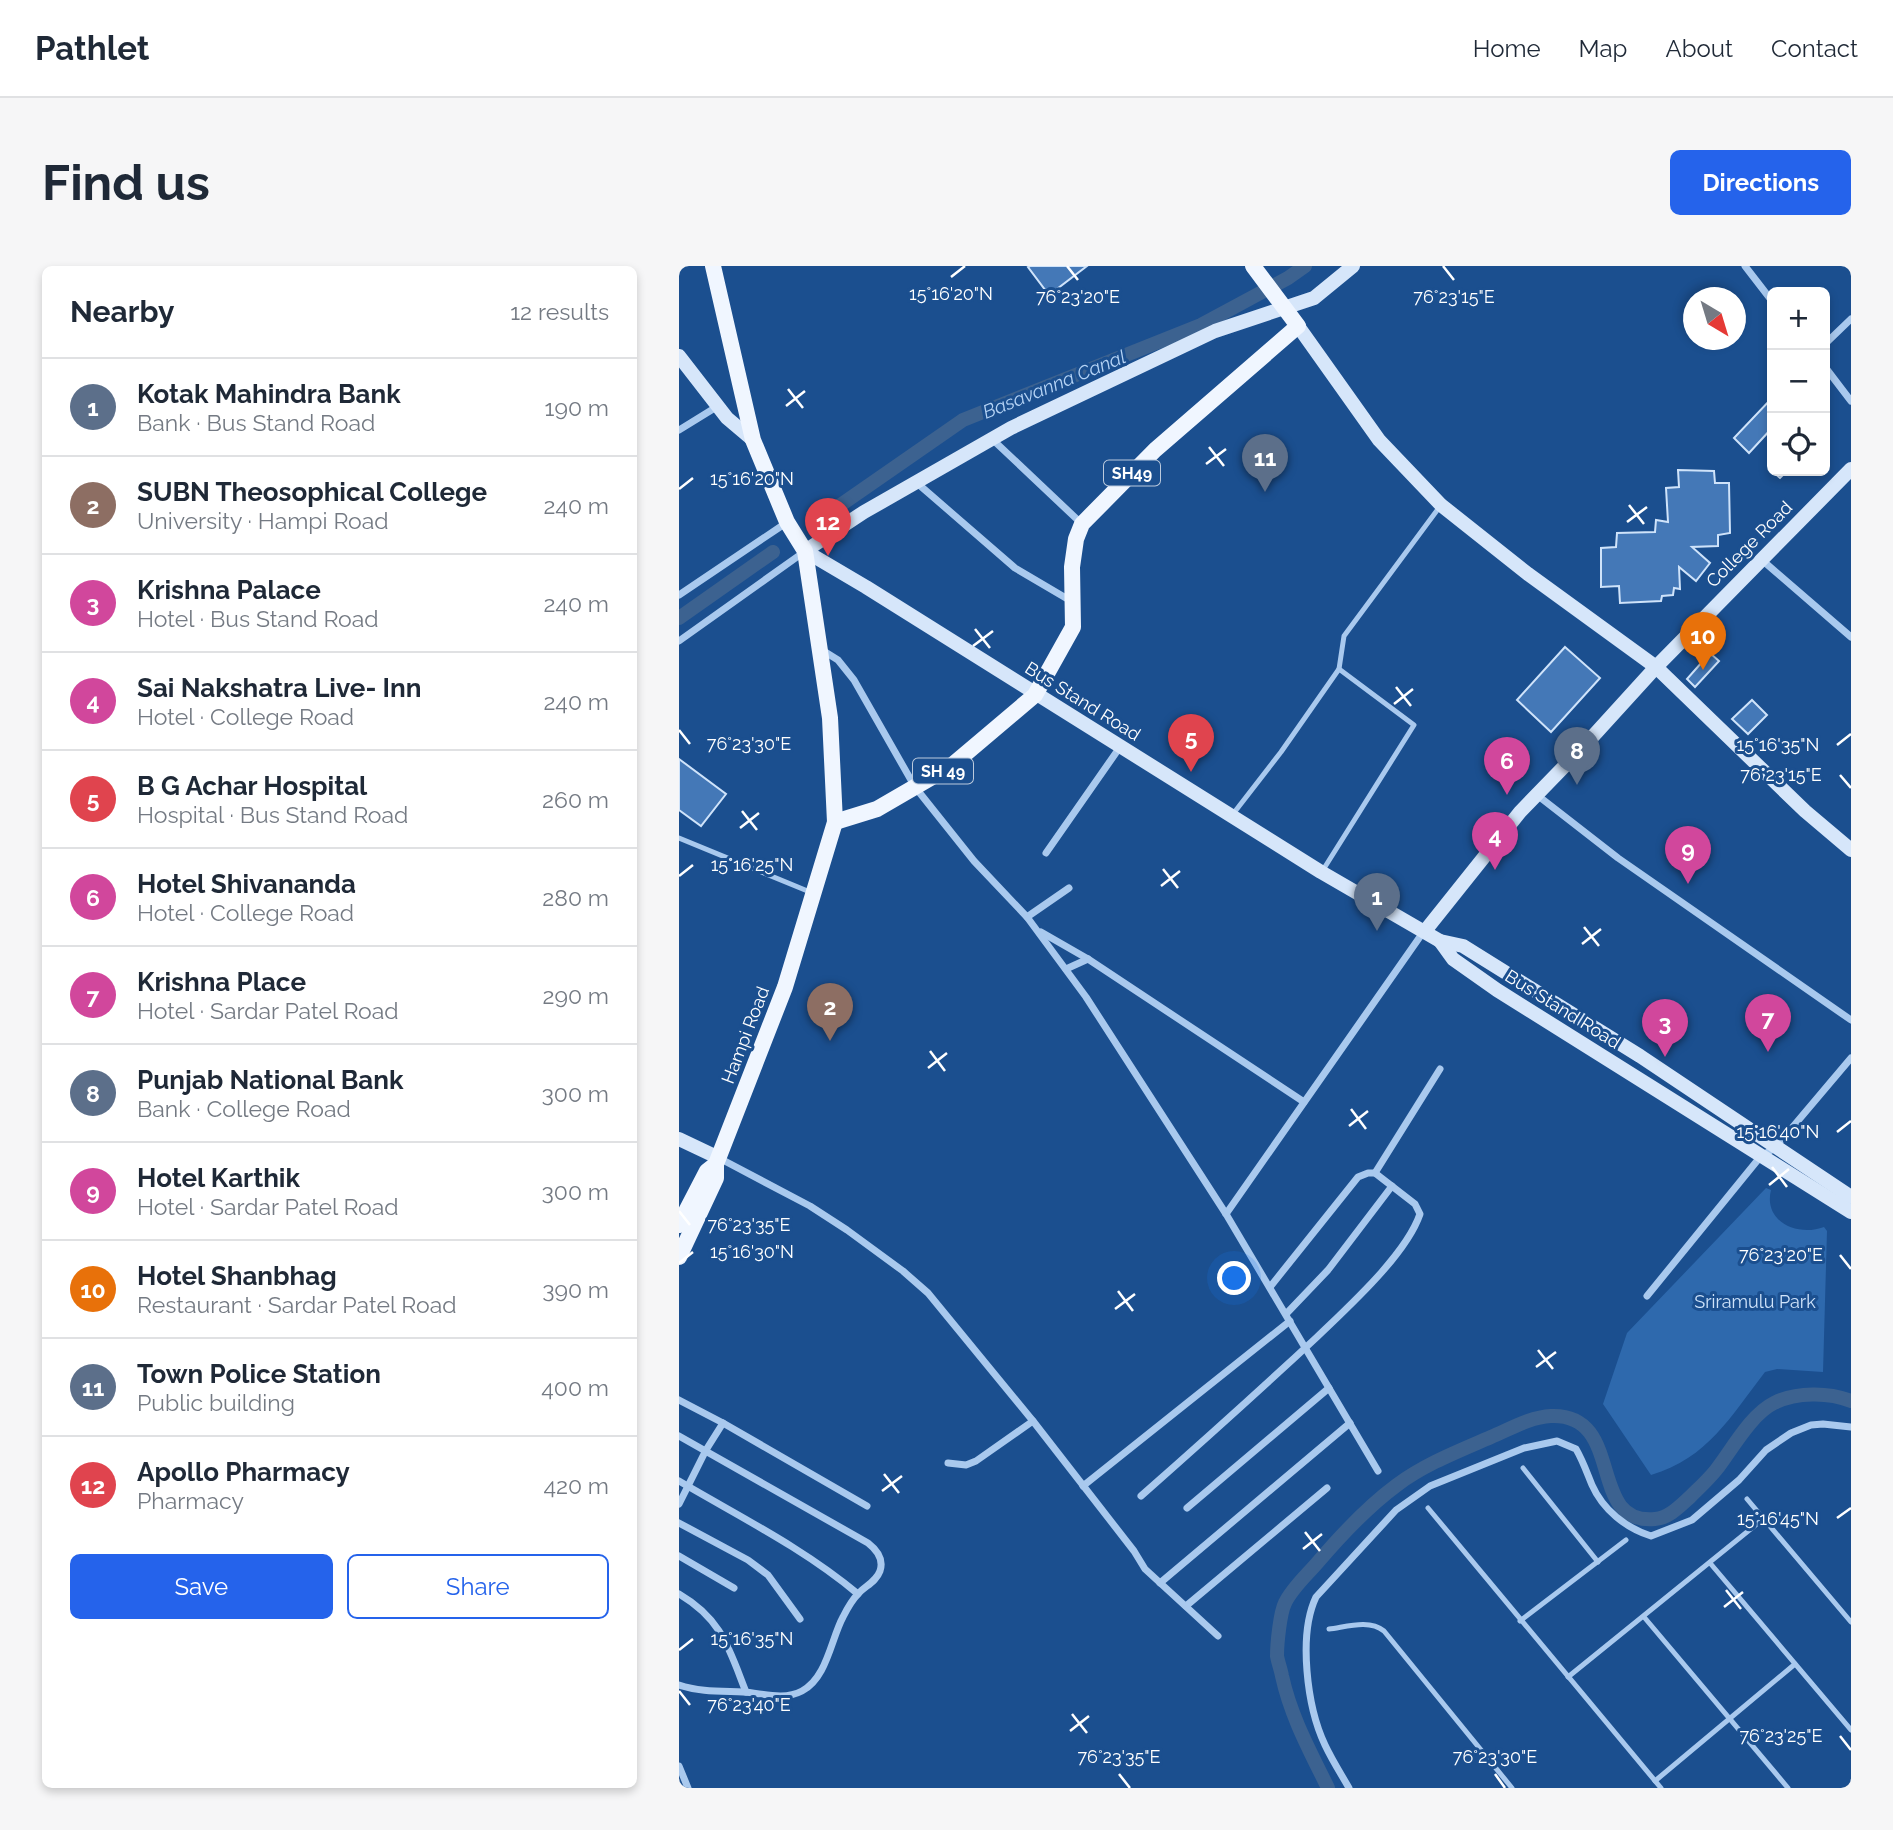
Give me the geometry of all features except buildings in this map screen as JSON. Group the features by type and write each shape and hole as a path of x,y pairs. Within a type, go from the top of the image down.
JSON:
{"main road":[{"path":"713,266 753,440 787,522 804,551 864,512 992,439 1215,331 1282,304 1314,298 1353,266"},
{"path":"1257,271 1379,440 1441,505 1528,574 1656,667 1805,811 1851,850"},
{"name":"SH49","path":"1082,524 1155,450 1298,326"},
{"path":"679,356 727,418 753,440"},
{"name":"College Road","path":"1425,931 1477,864 1537,795 1656,667 1851,469"},
{"path":"1035,695 1073,627 1072,567 1076,539 1082,524"},
{"name":"Bus Stand Road","path":"804,551 866,587 1231,817 1425,931 1440,941 1453,959 1497,990 1851,1212"},
{"name":"Hampi Road","path":"679,1256 716,1178 717,1161 785,987 835,822 830,718 804,551"},
{"name":"SH 49","path":"835,822 877,809 951,766 1035,695"},
{"name":"Bus Stand Road","path":"1440,941 1463,946 1475,953 1640,1056 1851,1197"},
{"path":"679,1139 717,1161 707,1171 679,1225"}],"street":[{"path":"1745,266 1767,295"},
{"path":"1830,339 1851,319"},
{"path":"1830,374 1851,401"},
{"path":"679,430 718,406"},
{"path":"992,439 1082,524"},
{"path":"916,482 1015,568 1074,603"},
{"path":"679,594 787,522"},
{"path":"679,641 804,551"},
{"path":"1761,559 1851,637"},
{"path":"821,649 838,660 854,680 915,787 974,861 1027,917 1094,1009 1226,1214 1378,1471"},
{"path":"1046,853 1120,747"},
{"path":"1537,795 1618,858 1851,1020"},
{"path":"1027,917 1069,888"},
{"path":"1037,930 1088,959 1304,1102"},
{"path":"1226,1214 1425,931"},
{"path":"1066,969 1088,959"},
{"path":"1647,1296 1761,1156 1775,1148 1851,1058"},
{"path":"1375,1173 1440,1069"},
{"path":"717,1161 810,1206 903,1271 928,1293 1033,1421 1145,1569 1218,1636"},
{"path":"1141,1496 1306,1348 1382,1271 1418,1220 1420,1214 1415,1204 1375,1173 1358,1177 1270,1287"},
{"path":"1083,1486 1288,1318 1392,1186"},
{"path":"1187,1508 1329,1388"},
{"path":"679,1400 867,1506"},
{"path":"948,1463 966,1465 976,1461 1033,1421"},
{"path":"679,1504 723,1423"},
{"path":"1160,1583 1350,1423"},
{"path":"1349,1788 1325,1746 1313,1713 1308,1669 1310,1611 1316,1597 1411,1497 1446,1478 1511,1452 1557,1441 1576,1449 1594,1489 1619,1520 1634,1531 1651,1536 1692,1520 1739,1480 1766,1450 1791,1433 1811,1425 1851,1427"},
{"path":"679,1436 868,1543 876,1550 880,1559 880,1572 875,1580 858,1594 834,1633 821,1672 808,1687 793,1694 777,1696 698,1690 679,1685"},
{"path":"679,1481 770,1532 817,1562 858,1594"},
{"path":"1186,1606 1327,1488"},
{"path":"679,1523 748,1560 768,1575 800,1619"},
{"path":"679,1556 734,1588"},
{"path":"679,1594 709,1615 719,1629 746,1692"},
{"path":"679,1766 688,1788"}],"lane":[{"path":"1231,817 1339,669 1345,636 1441,505"},
{"path":"1321,872 1414,725 1339,669"},
{"path":"679,838 813,893"},
{"path":"1523,1468 1598,1562"},
{"path":"1747,1499 1851,1622"},
{"path":"1428,1508 1661,1788"},
{"path":"1568,1677 1763,1519"},
{"path":"1520,1621 1626,1540"},
{"path":"1710,1563 1851,1730"},
{"path":"1644,1617 1788,1788"},
{"path":"1329,1629 1378,1626 1512,1788"},
{"path":"1655,1781 1795,1664"}],"green space":[{"name":"Sriramulu Park","path":"1766,1188 1771,1190 1772,1211 1785,1224 1804,1230 1824,1227 1827,1231 1823,1372 1777,1369 1765,1372 1729,1420 1703,1447 1671,1468 1651,1475 1603,1404 1627,1333"}],"waterway":[{"name":"Basavanna Canal","path":"816,522 963,420 1201,325 1305,266"},
{"name":"Basavanna Canal","path":"679,618 773,552"},
{"path":"1328,1788 1302,1734 1286,1691 1277,1656 1282,1614 1292,1592 1336,1541 1386,1493 1419,1471 1455,1453 1528,1421 1551,1416 1574,1420 1589,1432 1599,1449 1620,1505 1634,1516 1655,1519 1674,1511 1690,1497 1716,1470 1757,1415 1774,1403 1813,1394 1851,1401"}],"place":[{"name":"Town Police Station","path":"1265,492"},
{"name":"Apollo Pharmacy","path":"828,556"},
{"name":"Hotel Shanbhag","path":"1703,670"},
{"name":"B G Achar Hospital","path":"1191,772"},
{"name":"Punjab National Bank","path":"1577,785"},
{"name":"Hotel Shivananda","path":"1507,795"},
{"name":"Sai Nakshatra Live- Inn","path":"1495,870"},
{"name":"Hotel Karthik","path":"1688,884"},
{"name":"Kotak Mahindra Bank","path":"1377,931"},
{"name":"SUBN Theosophical College","path":"830,1041"},
{"name":"Krishna Place","path":"1768,1052"},
{"name":"Krishna Palace","path":"1665,1057"}]}
